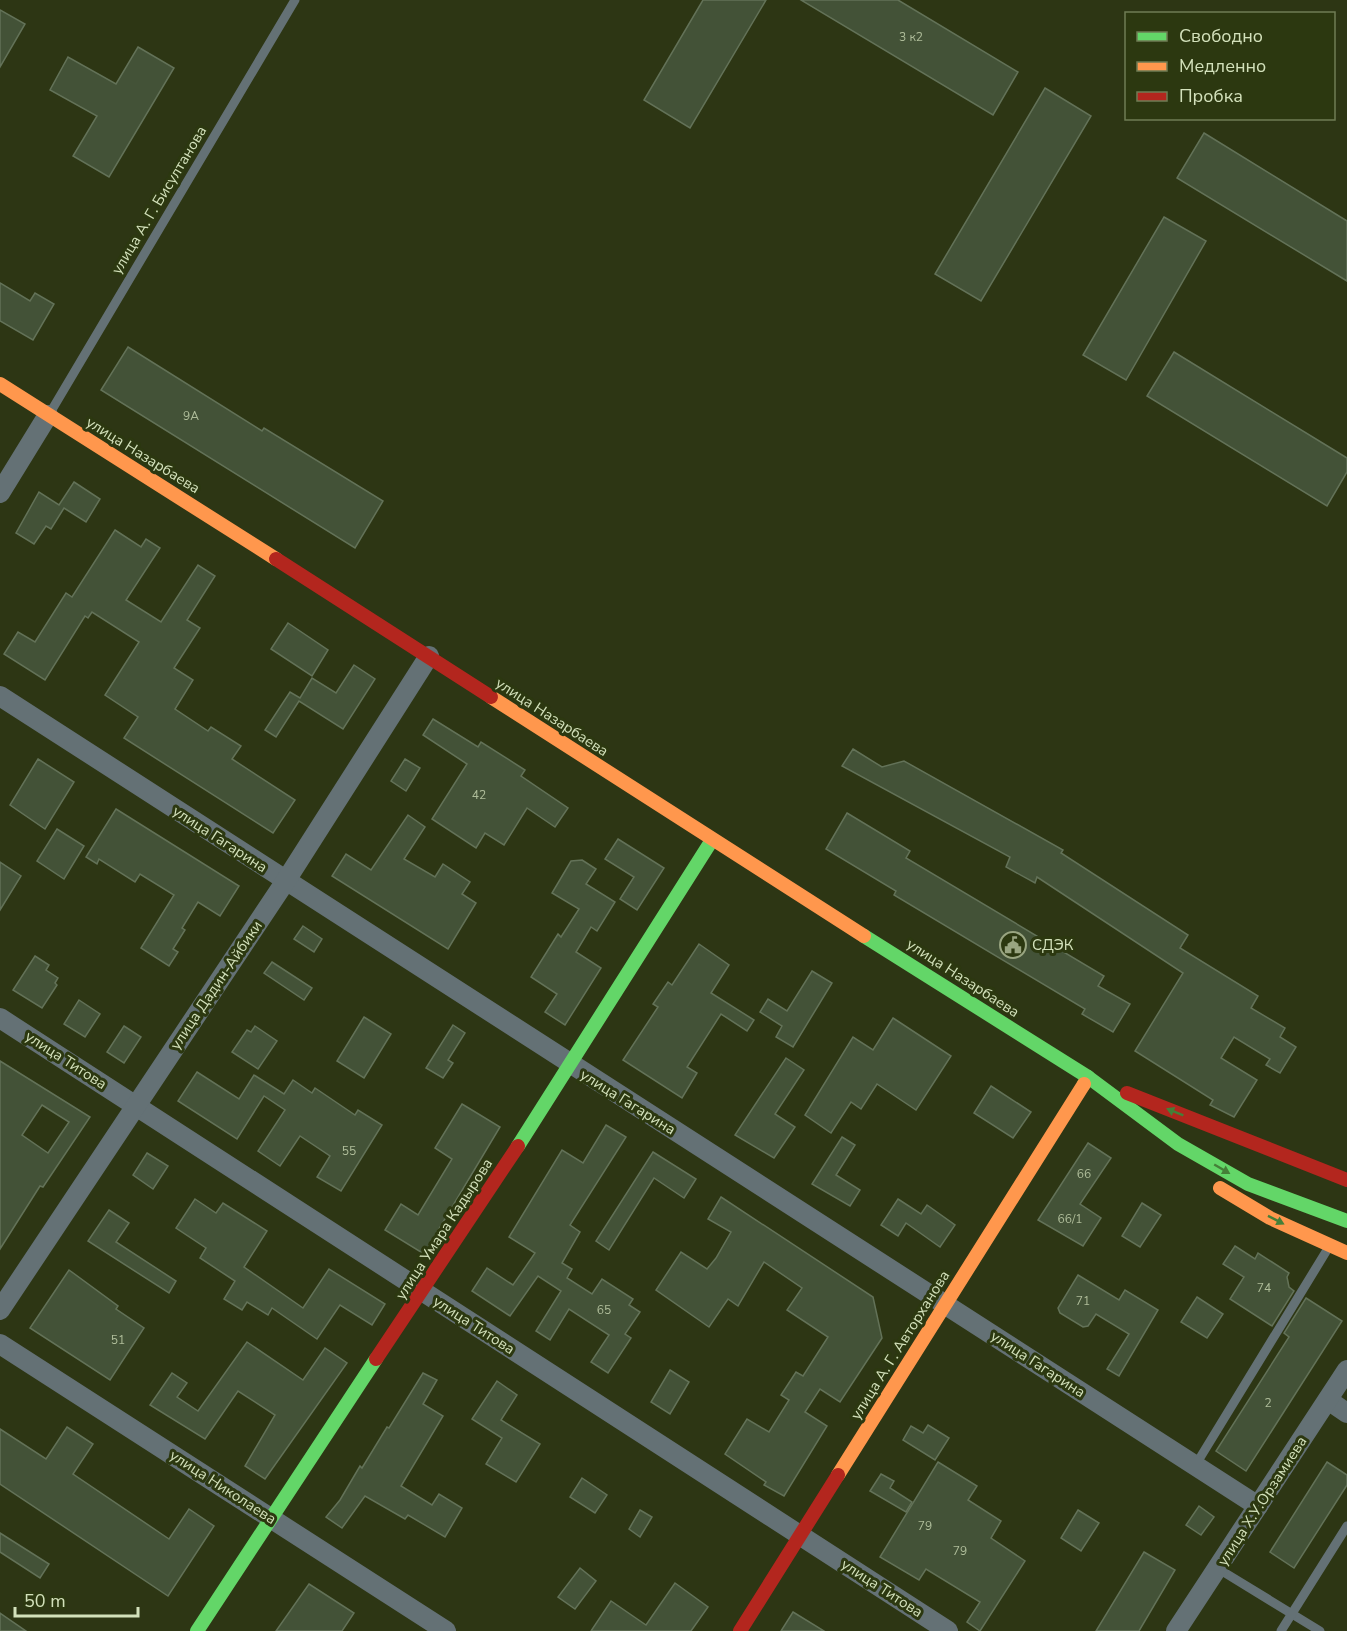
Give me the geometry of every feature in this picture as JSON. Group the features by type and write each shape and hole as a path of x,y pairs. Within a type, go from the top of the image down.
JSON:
{"main road":[{"name":"улица Назарбаева","path":"0,384 429,656 712,840 1088,1077 1178,1144 1248,1184 1347,1221"},
{"name":"улица Умара Кадырова","path":"197,1631 571,1065 712,840"},
{"name":"улица Назарбаева","path":"1088,1077 1347,1180"},
{"name":"улица А. Г. Авторханова","path":"740,1631 1088,1077"},
{"path":"1147,1121 1207,1178 1270,1218 1347,1253"},
{"path":"1300,1160 1347,1172"}],"street":[{"path":"0,493 48,415"},
{"name":"улица Дадин-Айбики","path":"0,1310 285,882 429,656"},
{"name":"улица Гагарина","path":"0,696 285,882 1258,1506"},
{"name":"улица Титова","path":"0,1018 948,1631"},
{"name":"улица Николаева","path":"0,1344 446,1631"},
{"name":"улица Х.У.Орзамиева","path":"1176,1631 1347,1370"},
{"path":"1328,1400 1347,1413"}],"lane":[{"name":"улица А. Г. Бисултанова","path":"48,415 295,0"},
{"path":"1195,1466 1330,1245"},
{"path":"1281,1631 1347,1526"},
{"path":"1217,1568 1320,1631"}],"building":[{"path":"703,0 766,0 690,128 644,100"},
{"path":"801,0 898,0 1018,72 993,115"},
{"path":"0,10 25,24 0,67"},
{"path":"138,47 174,68 109,177 73,156 97,116 50,90 68,57 116,84"},
{"path":"1045,88 1091,116 981,301 935,274"},
{"path":"1204,133 1347,221 1347,281 1177,178"},
{"path":"1164,217 1206,241 1126,380 1083,355"},
{"path":"0,283 30,301 35,293 54,304 33,340 0,321"},
{"path":"128,347 262,431 264,428 383,501 355,548 101,390"},
{"path":"1174,352 1347,458 1347,472 1327,506 1147,396"},
{"path":"74,482 100,499 86,522 64,508 51,529 46,526 34,544 16,533 39,492 59,505"},
{"path":"115,530 141,547 146,539 160,548 126,600 161,622 198,565 215,576 187,620 200,628 174,668 193,680 175,709 208,731 211,727 241,746 232,759 295,800 273,833 124,738 138,717 105,695 139,642 92,612 88,618 85,616 45,680 4,654 18,632 35,642 66,593 72,597"},
{"path":"288,623 328,650 312,676 271,649"},
{"path":"354,665 375,679 343,729 299,701 276,737 265,730 290,692 300,698 312,678 336,693"},
{"path":"433,719 478,747 481,742 525,770 521,776 568,808 555,827 527,808 504,845 485,833 476,848 432,819 467,764 423,735"},
{"path":"853,749 882,767 904,761 1063,850 1061,853 1188,935 1180,948 1258,996 1251,1008 1285,1028 1280,1037 1296,1047 1280,1073 1266,1065 1270,1059 1234,1037 1221,1058 1257,1080 1234,1117 1210,1105 1213,1100 1135,1051 1183,973 1037,877 1035,883 1006,867 1010,857 842,766"},
{"path":"38,759 74,782 45,829 10,805"},
{"path":"405,759 420,768 406,791 391,781"},
{"path":"116,809 239,886 220,916 198,902 182,928 185,930 173,949 178,952 169,966 141,948 174,895 140,874 135,882 99,859 97,864 86,857"},
{"path":"847,813 910,851 906,858 1104,976 1098,986 1130,1004 1113,1032 1082,1014 1085,1009 894,895 896,891 826,849"},
{"path":"408,815 425,827 404,859 435,877 443,864 470,882 462,894 476,903 448,949 332,876 346,854 371,870"},
{"path":"57,829 84,846 64,879 37,861"},
{"path":"618,839 664,868 637,910 620,899 634,877 605,859"},
{"path":"582,860 596,869 586,884 615,902 597,931 591,927 576,952 601,968 565,1025 545,1012 557,994 531,977 558,934 561,937 579,909 552,893 571,861"},
{"path":"0,862 21,876 0,910"},
{"path":"303,926 322,939 314,952 294,939"},
{"path":"699,944 729,965 711,993 754,1020 747,1031 721,1014 687,1067 697,1073 682,1098 623,1060 658,1007 653,1004 668,982 672,985"},
{"path":"35,956 49,965 46,970 58,978 55,983 57,985 42,1008 13,990"},
{"path":"272,962 312,988 304,1000 264,973"},
{"path":"812,971 832,983 793,1047 776,1037 782,1026 760,1012 768,999 787,1011"},
{"path":"79,1000 100,1014 85,1037 64,1024"},
{"path":"364,1017 391,1034 364,1078 337,1061"},
{"path":"893,1018 951,1056 916,1110 877,1084 861,1109 851,1102 831,1133 805,1115 853,1037 873,1050"},
{"path":"453,1025 465,1033 448,1060 453,1063 443,1078 426,1068"},
{"path":"124,1026 141,1037 124,1063 107,1052"},
{"path":"255,1026 277,1041 258,1069 232,1052 247,1030 251,1032"},
{"path":"786,1058 804,1070 775,1114 795,1127 774,1158 735,1135"},
{"path":"0,1061 90,1117 43,1187 40,1186 0,1249","holes":["42,1105 69,1122 48,1153 22,1135"]},
{"path":"197,1072 239,1099 254,1075 284,1094 293,1080 312,1093 315,1088 355,1115 358,1110 382,1125 341,1191 317,1177 330,1156 300,1136 280,1166 258,1151 285,1110 264,1096 237,1139 178,1101"},
{"path":"991,1086 1031,1112 1013,1138 974,1113"},
{"path":"462,1104 500,1127 424,1254 385,1230 401,1204 418,1215 452,1159 435,1148"},
{"path":"606,1125 626,1137 570,1225 580,1232 562,1263 572,1269 567,1278 592,1294 602,1279 633,1299 629,1305 640,1312 625,1334 631,1338 608,1373 591,1362 609,1335 569,1309 550,1340 536,1331 561,1291 538,1276 510,1316 472,1291 487,1268 513,1285 535,1253 509,1237 562,1150 583,1163"},
{"path":"842,1137 855,1145 836,1175 860,1190 850,1206 812,1184"},
{"path":"1088,1143 1111,1158 1080,1204 1101,1218 1083,1246 1038,1220"},
{"path":"653,1152 696,1179 684,1198 654,1178 609,1250 596,1241"},
{"path":"147,1153 168,1166 153,1189 133,1175"},
{"path":"721,1197 873,1297 882,1338 840,1402 820,1389 805,1412 827,1426 784,1496 764,1485 766,1482 725,1454 747,1419 769,1432 789,1400 781,1395 796,1372 803,1376 828,1337 787,1310 802,1288 764,1262 738,1306 728,1299 709,1327 656,1290 681,1252 707,1269 716,1258 731,1232 708,1219"},
{"path":"195,1199 216,1213 223,1203 267,1231 244,1267 303,1308 329,1269 385,1304 372,1325 340,1305 317,1339 272,1308 268,1315 247,1302 242,1310 224,1299 235,1281 200,1258 206,1248 176,1228"},
{"path":"898,1199 921,1214 927,1205 955,1225 940,1247 906,1223 898,1236 881,1225"},
{"path":"1142,1203 1161,1215 1140,1247 1122,1236"},
{"path":"109,1210 129,1223 116,1242 176,1281 169,1293 88,1241"},
{"path":"1235,1246 1255,1259 1258,1253 1289,1273 1287,1277 1289,1287 1294,1291 1272,1326 1230,1299 1244,1277 1223,1264"},
{"path":"69,1270 118,1306 116,1309 144,1328 110,1380 30,1328"},
{"path":"1078,1275 1119,1300 1125,1290 1158,1310 1119,1376 1107,1369 1129,1334 1096,1314 1088,1326 1083,1327 1060,1313 1058,1308"},
{"path":"1197,1297 1223,1314 1207,1338 1181,1322"},
{"path":"1306,1298 1342,1321 1246,1471 1216,1451 1289,1337 1284,1333"},
{"path":"247,1342 303,1380 325,1348 347,1363 265,1479 245,1466 275,1415 238,1391 205,1439 150,1405 172,1373 187,1383 177,1397 198,1411"},
{"path":"670,1370 689,1382 670,1414 651,1402"},
{"path":"423,1373 437,1380 423,1404 443,1416 401,1486 432,1505 439,1494 462,1508 445,1537 408,1515 405,1519 365,1496 342,1528 326,1517 340,1500 360,1466 362,1468 387,1427 389,1428"},
{"path":"497,1381 517,1395 501,1420 540,1444 516,1482 486,1464 502,1438 472,1419"},
{"path":"928,1425 949,1438 935,1460 903,1440 911,1426 923,1433"},
{"path":"67,1427 93,1444 73,1474 169,1539 189,1509 214,1526 168,1596 0,1484 0,1429 46,1459"},
{"path":"938,1462 977,1486 968,1500 1001,1521 991,1538 1025,1561 980,1631 967,1622 980,1602 926,1569 919,1580 880,1557"},
{"path":"1327,1462 1347,1475 1347,1485 1294,1568 1270,1552"},
{"path":"881,1474 894,1481 890,1488 912,1502 906,1512 870,1491"},
{"path":"582,1478 607,1495 595,1513 570,1497"},
{"path":"1199,1506 1214,1517 1201,1535 1186,1525"},
{"path":"640,1510 652,1517 640,1537 629,1529"},
{"path":"1078,1510 1099,1523 1081,1551 1061,1538"},
{"path":"0,1533 49,1564 40,1578 0,1552"},
{"path":"1144,1552 1175,1570 1139,1631 1096,1631"},
{"path":"580,1568 596,1581 575,1609 558,1597"},
{"path":"675,1583 708,1607 691,1631 591,1631 611,1601 646,1625"},
{"path":"309,1584 354,1613 342,1631 276,1631"},
{"path":"793,1612 824,1631 781,1631"},
{"path":"0,1613 26,1631 0,1631"}],"traffic: fast":[{"path":"518,1146 712,840"},
{"path":"864,936 1088,1077 1084,1084"},
{"path":"1088,1077 1178,1144 1248,1184 1347,1221"},
{"path":"197,1631 376,1359"}],"traffic: slow":[{"path":"0,384 276,559"},
{"path":"491,697 864,936"},
{"path":"838,1475 1084,1084"},
{"path":"1220,1188 1270,1218 1347,1253"}],"traffic: jam":[{"path":"276,559 491,697"},
{"path":"1127,1093 1347,1180"},
{"path":"376,1359 518,1146"},
{"path":"740,1631 838,1475"}],"place":[{"name":"СДЭК","path":"1013,945"}]}
